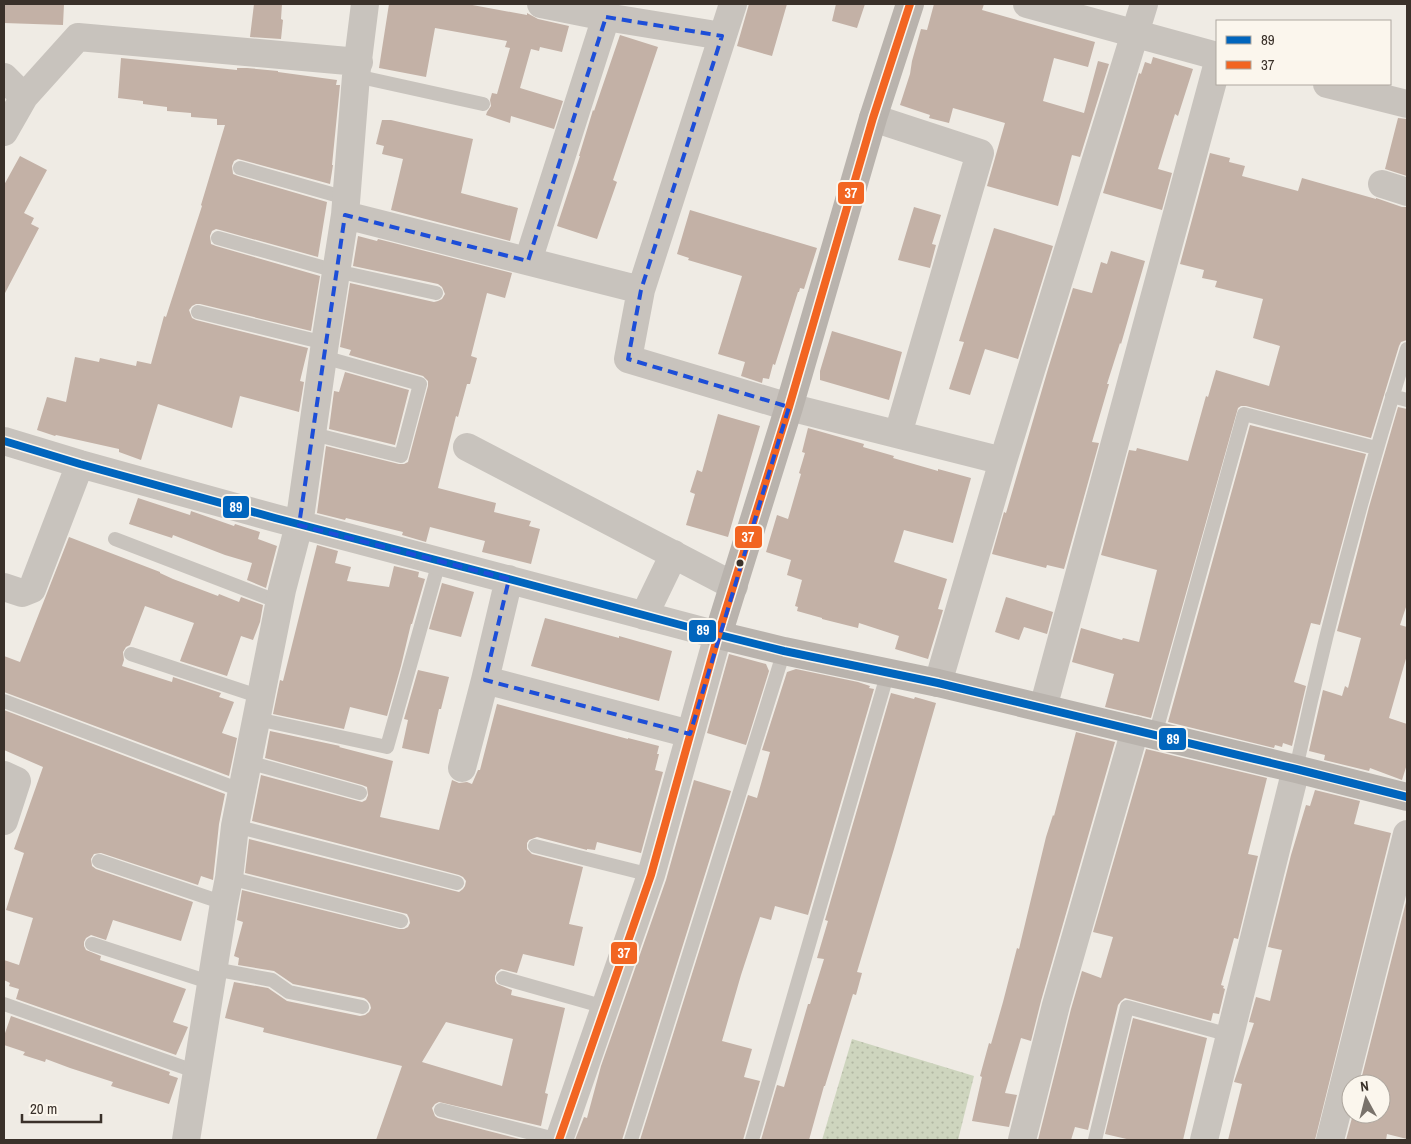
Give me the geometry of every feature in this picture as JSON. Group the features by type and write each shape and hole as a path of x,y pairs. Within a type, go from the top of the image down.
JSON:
{"street":[{"path":"186,1140 235,826 279,602 299,524 345,206 365,4"},
{"path":"541,4 722,36"},
{"path":"733,4 642,290 628,359 789,407 1003,461"},
{"path":"559,1140 651,875 718,635 789,407 873,118 910,4"},
{"path":"1028,4 1216,56"},
{"path":"938,683 1003,461 1144,4"},
{"path":"528,261 606,16"},
{"path":"4,132 24,97 78,37 358,69"},
{"path":"1044,708 1216,70"},
{"path":"4,77 24,97"},
{"path":"1331,85 1407,104"},
{"path":"873,118 980,153 898,434"},
{"path":"345,206 528,261 642,290"},
{"path":"4,441 80,464 299,524 718,635 784,651 938,683 1407,797"},
{"path":"467,446 734,586"},
{"path":"4,586 22,593 32,589 80,464"},
{"path":"644,616 674,554"},
{"path":"462,768 510,579"},
{"path":"484,680 690,734"},
{"path":"1022,1140 1056,1005 1145,733"},
{"path":"1204,1140 1296,769"},
{"path":"4,776 17,781 4,821"},
{"path":"1330,1140 1407,834"}],"lane":[{"path":"358,69 483,104"},
{"path":"240,168 345,206"},
{"path":"218,238 336,271 436,293"},
{"path":"198,312 324,350 420,384 401,456 313,434"},
{"path":"1296,769 1314,685 1376,448 1407,349"},
{"path":"1392,396 1407,400"},
{"path":"1145,733 1244,414 1376,448"},
{"path":"115,539 279,602"},
{"path":"131,654 259,708 387,747 440,562"},
{"path":"631,1140 784,651"},
{"path":"752,1140 888,672"},
{"path":"4,701 243,791"},
{"path":"248,762 360,793"},
{"path":"235,826 457,883"},
{"path":"536,846 651,875"},
{"path":"99,861 226,890 401,921"},
{"path":"92,944 213,976 272,980 289,992 362,1007"},
{"path":"503,978 605,1007"},
{"path":"4,1004 197,1072"},
{"path":"1095,1140 1127,1007 1230,1035"},
{"path":"441,1110 559,1140"}],"highlighted area":[{"path":"606,17 722,36 641,290 628,359 789,407 690,734 485,680 509,579 299,525 345,215 528,261"}],"green space":[{"path":"852,1039 974,1076 958,1140 822,1140"}],"building":[{"path":"4,4 64,4 63,25 4,23"},
{"path":"254,4 282,4 281,39 250,37"},
{"path":"389,4 467,4 527,15 527,13 538,19 569,26 562,52 540,47 539,51 531,49 520,88 563,101 554,129 511,116 510,123 486,115 491,106 492,93 497,94 510,48 505,47 507,41 435,28 426,77 379,68"},
{"path":"749,4 787,4 772,56 737,46"},
{"path":"836,4 865,4 857,28 832,21"},
{"path":"934,4 984,4 982,10 1095,42 1088,67 1054,58 1043,101 1084,113 1098,61 1109,64 1080,157 1072,155 1058,206 987,186 1005,123 953,108 949,123 929,118 930,115 900,105 921,29 927,30"},
{"path":"620,35 658,47 613,180 617,182 597,239 557,226 593,110"},
{"path":"1153,57 1193,69 1178,116 1175,114 1158,169 1172,173 1162,210 1103,193 1139,73 1141,74 1145,62 1151,64"},
{"path":"121,58 237,70 237,68 247,68 278,71 337,80 336,85 340,85 330,184 238,159 234,161 232,166 233,174 238,176 327,202 318,257 216,229 212,231 210,236 211,244 216,246 320,276 311,331 200,304 192,306 189,310 192,318 196,320 308,348 300,381 304,382 299,412 240,396 232,428 158,404 141,460 119,452 119,449 55,436 37,430 47,397 66,402 75,357 99,362 100,358 136,366 137,361 151,364 164,316 166,317 202,206 225,125 217,125 217,119 191,117 191,113 167,111 167,107 143,104 143,101 118,98"},
{"path":"1398,118 1407,119 1407,176 1385,169"},
{"path":"382,120 391,120 473,139 461,193 518,208 510,241 391,210 403,159 382,154 384,146 376,144"},
{"path":"1210,153 1230,158 1229,162 1245,166 1242,176 1298,191 1302,178 1407,207 1407,340 1401,342 1399,346 1371,438 1246,406 1238,408 1151,718 1105,707 1114,674 1072,662 1081,628 1122,640 1123,638 1139,642 1157,570 1101,555 1129,450 1136,451 1137,448 1188,461 1206,396 1208,397 1216,370 1269,386 1280,346 1253,338 1263,299 1215,287 1217,281 1202,278 1204,270 1180,264"},
{"path":"20,156 47,170 24,213 34,218 31,224 39,228 4,295 4,185"},
{"path":"914,207 941,215 932,244 936,245 930,268 898,260"},
{"path":"690,210 817,248 804,289 800,288 798,292 775,365 773,364 769,379 763,378 762,383 741,376 745,362 718,354 742,276 688,260 689,258 677,254"},
{"path":"994,228 1053,246 1018,359 985,349 970,395 949,389 964,342 959,341"},
{"path":"358,236 377,241 378,239 512,273 505,298 487,293 471,356 477,358 470,384 467,384 458,417 456,416 438,488 496,503 494,512 531,521 529,526 540,529 531,564 482,552 485,541 430,527 426,542 402,535 403,532 317,513 326,446 399,464 408,462 428,386 428,381 423,376 349,355 351,350 340,347 350,283 434,302 442,299 445,294 442,287 438,284 353,266"},
{"path":"1111,251 1145,261 1121,344 1107,384 1109,384 1092,442 1099,443 1064,569 1047,565 1046,568 992,554 1073,288 1092,293 1101,262 1107,264"},
{"path":"832,331 902,352 889,400 820,380 820,371"},
{"path":"345,372 409,390 395,445 329,429 334,391 339,392"},
{"path":"1398,407 1407,409 1407,604 1400,625 1407,627 1407,655 1389,718 1407,724 1407,764 1402,780 1370,768 1369,771 1324,760 1325,755 1309,751 1323,690 1342,696 1345,686 1348,688 1361,638 1337,631 1369,507"},
{"path":"718,414 760,426 728,537 686,525 695,494 690,492 697,470 702,472"},
{"path":"1250,425 1366,454 1320,625 1311,623 1294,682 1306,686 1292,746 1283,743 1282,747 1275,745 1274,748 1168,722"},
{"path":"808,428 864,444 863,447 894,456 893,458 971,478 953,543 904,530 894,562 947,579 938,609 943,610 928,659 895,649 899,636 859,623 858,628 797,611 798,607 795,606 802,580 787,575 791,560 766,552 777,515 788,519 801,474 799,473 805,453 802,452"},
{"path":"138,498 190,515 191,511 234,526 235,524 260,532 258,539 277,546 266,588 247,580 252,563 173,535 172,538 129,524"},
{"path":"69,537 218,596 219,594 239,602 241,597 263,605 260,622 253,640 241,636 227,676 180,661 194,623 145,606 130,645 123,652 124,660 122,666 172,682 173,677 221,693 219,697 234,702 222,733 237,738 229,776 4,692 4,656 20,662"},
{"path":"317,545 338,551 335,563 351,567 347,581 389,587 394,566 419,572 418,577 425,579 387,716 350,707 344,729 273,714 280,680 283,681"},
{"path":"442,583 474,592 461,637 429,629"},
{"path":"1006,597 1053,612 1047,634 1024,627 1019,640 995,632"},
{"path":"545,618 672,651 659,701 531,666"},
{"path":"729,654 766,664 769,671 746,745 707,733"},
{"path":"796,669 858,682 874,689 808,915 775,906 771,920 760,917 741,975 722,1041 752,1049 744,1077 760,1081 743,1140 640,1140 748,795 757,798 770,752 762,750 787,672"},
{"path":"418,670 449,677 441,709 439,709 429,754 402,748 408,720 404,719"},
{"path":"891,693 936,703 857,972 862,973 856,995 853,994 809,1140 761,1140 777,1085 784,1087 808,1004 810,1004 824,959 817,958 828,921 825,920"},
{"path":"497,704 659,746 655,770 663,772 641,853 597,842 595,850 587,850 537,837 529,840 527,843 527,849 532,854 583,867 569,924 583,927 574,966 523,954 517,973 501,969 495,976 497,984 512,990 511,995 565,1008 545,1093 548,1094 541,1126 439,1102 432,1108 435,1116 438,1118 524,1140 376,1140 402,1066 263,1032 264,1028 225,1018 234,982 268,988 287,1001 360,1016 369,1012 370,1004 364,998 293,984 274,971 238,965 239,958 234,956 243,922 237,920 242,890 399,929 408,927 410,923 409,918 407,914 245,873 249,839 459,892 465,886 466,881 459,875 252,821 261,775 362,802 366,800 368,795 367,787 362,785 265,758 270,731 340,746 393,761 380,817 439,830 452,780 459,783 467,782 472,784 478,770 480,770","holes":["446,1022 513,1039 502,1086 422,1062"]},
{"path":"4,710 225,794 219,824 213,880 201,876 198,885 101,853 94,854 91,859 92,866 96,869 193,902 181,941 113,920 106,940 91,935 84,942 86,950 101,956 100,960 186,989 173,1022 188,1027 176,1055 16,999 19,989 9,986 10,983 4,980 4,960 19,965 33,918 6,910 24,853 14,849 43,767 4,750"},
{"path":"1076,732 1115,742 1031,1041 1021,1038 1005,1093 1017,1095 1009,1127 972,1121 982,1077 980,1076 989,1043 991,1044 1017,948 1019,949 1046,837 1054,816"},
{"path":"1146,749 1267,778 1248,854 1258,856 1238,939 1234,938 1221,985 1225,989 1219,1014 1213,1013 1211,1021 1125,998 1118,1005 1088,1130 1075,1127 1071,1140 1038,1140 1082,971 1101,978 1113,937 1093,932"},
{"path":"694,780 731,791 622,1140 575,1140 584,1117 587,1118 601,1066 666,880"},
{"path":"1315,790 1360,801 1354,824 1391,833 1315,1140 1228,1140 1242,1084 1234,1082 1254,1023 1249,1022 1256,997 1270,1001 1282,950 1268,947 1291,855 1306,805 1310,806"},
{"path":"1407,898 1407,1139 1387,1134 1386,1140 1346,1140 1350,1124 1391,1124 1391,1074 1363,1074"},
{"path":"11,1016 170,1072 169,1075 178,1078 169,1104 111,1086 113,1082 46,1059 45,1062 23,1055 25,1052 4,1045 4,1036"},
{"path":"1133,1018 1207,1038 1183,1140 1131,1140 1105,1134"}],"transit line":[{"name":"37","path":"559,1140 651,875 718,635 789,407 873,118 910,4"},
{"name":"89","path":"4,441 275,518 692,628 784,651 938,683 1407,797"}]}
